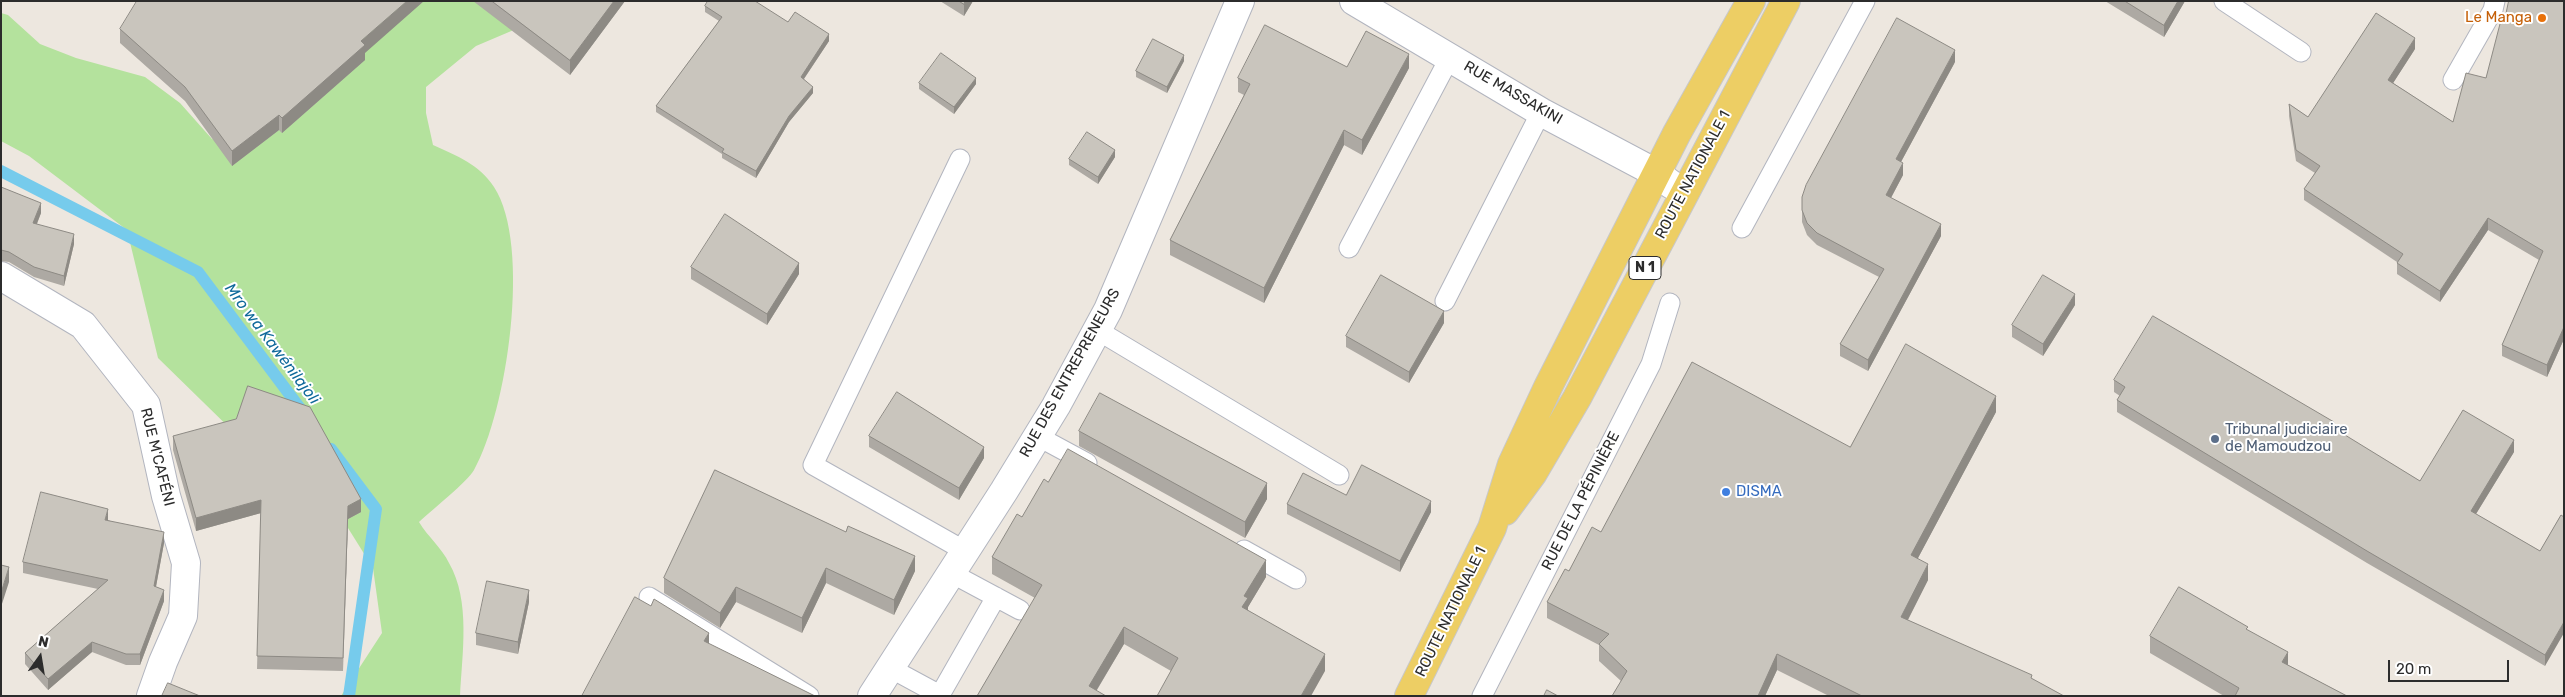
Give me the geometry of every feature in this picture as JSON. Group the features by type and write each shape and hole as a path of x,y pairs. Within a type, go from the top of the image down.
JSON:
{"main road":[{"name":"ROUTE NATIONALE 1","path":"1409,696 1492,528 1512,464 1548,387 1664,179 1752,1"},
{"name":"ROUTE NATIONALE 1","path":"1492,528 1534,473 1577,398 1786,1"}],"street":[{"name":"RUE DES ENTREPRENEURS","path":"872,696 1037,436 1108,310 1240,1"},
{"name":"RUE MASSAKINI","path":"1354,1 1542,112 1664,179"},
{"name":"RUE M'CAFÉNI","path":"1,276 83,325 146,405 166,496 186,563 183,616 163,662 152,696"}],"lane":[{"path":"1742,228 1865,1"},
{"path":"2224,1 2300,52"},
{"path":"2454,80 2493,10 2494,1"},
{"path":"1349,248 1450,57"},
{"path":"1445,301 1542,112"},
{"path":"960,159 813,465 958,562 996,597 1020,610"},
{"name":"RUE DE LA PÉPINIÈRE","path":"1482,696 1651,364 1670,303"},
{"path":"1097,330 1339,475"},
{"path":"1037,436 1106,474"},
{"path":"1227,541 1296,579"},
{"path":"649,597 809,696"},
{"path":"890,668 940,695 996,597"}],"green space":[{"path":"376,1 568,1 549,15 476,46 426,87 426,113 433,145 467,162 482,172 488,179 494,187 505,213 512,248 511,328 505,370 486,444 470,475 419,522 446,558 456,578 460,594 464,628 460,696 341,696 382,633 373,568 318,480 247,445 158,358 127,230 29,156 1,141 1,13 8,15 40,44 76,58 145,77 180,103 212,139 241,146 284,128"}],"building":[{"path":"137,1 407,1 361,41 365,45 282,118 279,115 232,151 185,87 120,29"},
{"path":"492,1 614,1 570,60"},
{"path":"708,1 755,1 788,22 795,12 829,34 801,77 813,87 789,116 756,171 722,152 724,149 656,106 722,17 705,6"},
{"path":"2125,1 2178,1 2164,25"},
{"path":"2509,1 2564,1 2564,327 2547,365 2502,345 2543,251 2488,218 2440,291 2397,263 2403,254 2304,189 2320,166 2296,150 2289,104 2308,117 2376,13 2415,38 2388,80 2453,122 2466,73 2486,78 2501,20 2504,21"},
{"path":"1897,18 1955,50 1896,159 1903,163 1886,195 1941,224 1868,360 1840,344 1884,269 1817,233 1807,223 1802,210 1802,197 1806,185"},
{"path":"1265,25 1347,67 1366,31 1409,54 1362,140 1344,130 1264,288 1170,240 1250,84 1238,78"},
{"path":"1153,39 1184,55 1167,87 1136,71"},
{"path":"941,53 976,78 954,107 919,83"},
{"path":"1087,132 1115,150 1098,177 1069,159"},
{"path":"1,187 41,203 33,223 74,234 64,276 34,267 9,252 1,250"},
{"path":"725,214 799,263 767,314 691,267"},
{"path":"1381,275 1444,311 1409,372 1346,336"},
{"path":"2043,275 2075,294 2043,344 2012,325"},
{"path":"2153,316 2334,422 2332,427 2420,481 2463,410 2514,440 2471,511 2540,551 2561,515 2564,517 2564,622 2545,655 2367,551 2117,400 2125,387 2114,380"},
{"path":"1906,344 1996,396 1911,555 1928,564 1901,617 2032,675 2031,678 2064,696 1862,696 1777,654 1758,696 1612,696 1627,671 1599,644 1609,634 1547,602 1565,569 1569,571 1592,527 1601,532 1692,362 1850,447"},
{"path":"248,386 310,407 361,499 348,506 343,658 257,656 261,500 196,518 173,436 236,419"},
{"path":"897,392 984,447 959,488 869,436"},
{"path":"1100,393 1267,483 1245,522 1079,431"},
{"path":"1068,449 1266,560 1244,596 1248,598 1242,607 1325,654 1301,696 1157,696 1178,658 1124,627 1089,686 1106,696 977,696 1042,585 992,557 1017,514 1022,517 1044,479 1048,482"},
{"path":"1362,465 1431,501 1400,561 1287,504 1303,473 1346,495"},
{"path":"715,470 846,532 848,526 915,556 894,600 826,568 802,618 736,587 720,613 664,578"},
{"path":"41,492 108,509 105,520 164,532 154,586 164,590 140,654 126,654 92,642 48,679 25,653 108,580 23,562"},
{"path":"1,565 9,567 1,593"},
{"path":"487,581 529,590 518,642 476,633"},
{"path":"2179,587 2248,627 2246,629 2288,652 2282,662 2347,696 2235,696 2239,688 2150,636"},
{"path":"635,597 651,606 654,599 709,633 704,641 815,696 582,696"},
{"path":"168,683 200,696 162,696"},
{"path":"1547,690 1558,696 1544,696"}],"waterway":[{"name":"Mro wa Kawénilajoli","path":"1,171 198,272 305,415"},
{"name":"Mro wa Kawénilajoli","path":"331,449 376,509 349,696"}],"place":[{"name":"Le Manga","path":"2542,18"},
{"name":"Tribunal judiciaire de Mamoudzou","path":"2215,439"},
{"name":"DISMA","path":"1726,492"}]}
